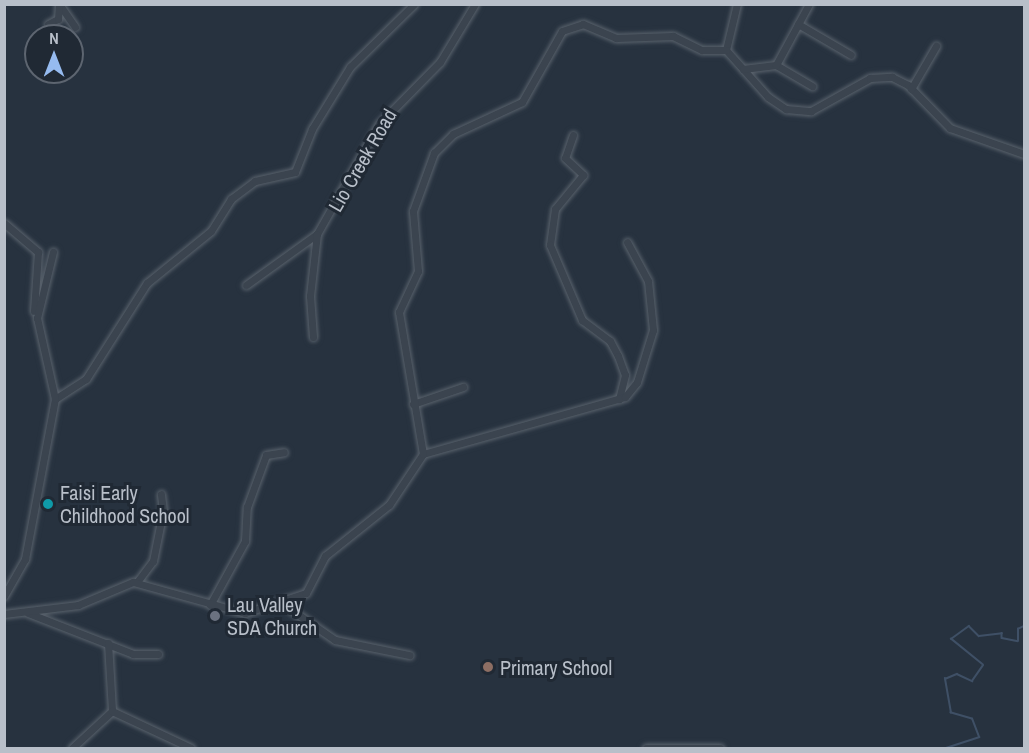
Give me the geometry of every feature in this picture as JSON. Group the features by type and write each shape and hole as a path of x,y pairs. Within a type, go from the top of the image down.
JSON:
{"street":[{"path":"48,24 58,18 59,4"},
{"path":"59,4 73,24"},
{"path":"55,399 86,379 147,283 211,231 231,199 255,181 295,172 312,129 350,67 414,4"},
{"name":"Lio Creek Road","path":"317,234 379,124 440,62 475,4"},
{"path":"726,50 737,4"},
{"path":"776,65 809,4"},
{"path":"423,454 399,312 418,272 413,211 434,153 453,134 522,102 562,31 583,24 616,38 673,36 702,50 726,50 768,97 805,112 870,78 892,77 911,89 950,128 1024,154"},
{"path":"798,24 850,55"},
{"path":"911,89 936,46"},
{"path":"742,69 776,65 812,86"},
{"path":"573,135 565,158 583,175 555,209 550,245 582,320 610,341 618,356 625,375 619,399"},
{"path":"4,223 38,252 32,300 55,399 25,559 4,596"},
{"path":"246,285 317,234"},
{"path":"314,337 310,296 317,234"},
{"path":"4,614 28,613 78,605 122,583 137,582 210,605 245,613 306,593 325,556 389,505 423,454 619,399 638,382 653,330 651,290 627,242"},
{"path":"37,318 53,252"},
{"path":"413,404 463,387"},
{"path":"210,605 245,541 246,507 266,455 284,452"},
{"path":"137,582 153,561 163,511 161,494"},
{"path":"280,602 334,640 409,655"},
{"path":"28,613 133,654 158,654"},
{"path":"72,748 111,711 108,643"},
{"path":"111,711 191,748"},
{"path":"646,748 720,748"}],"waterway":[{"path":"946,748 979,737 972,719 951,713 945,679 957,674 972,681 983,665 951,639 969,626 979,636 1002,633 1002,638 1018,641 1018,629 1024,626"}],"place":[{"name":"Faisi Early Childhood School","path":"48,504"},
{"name":"Lau Valley SDA Church","path":"215,616"},
{"name":"Primary School","path":"488,667"}]}
